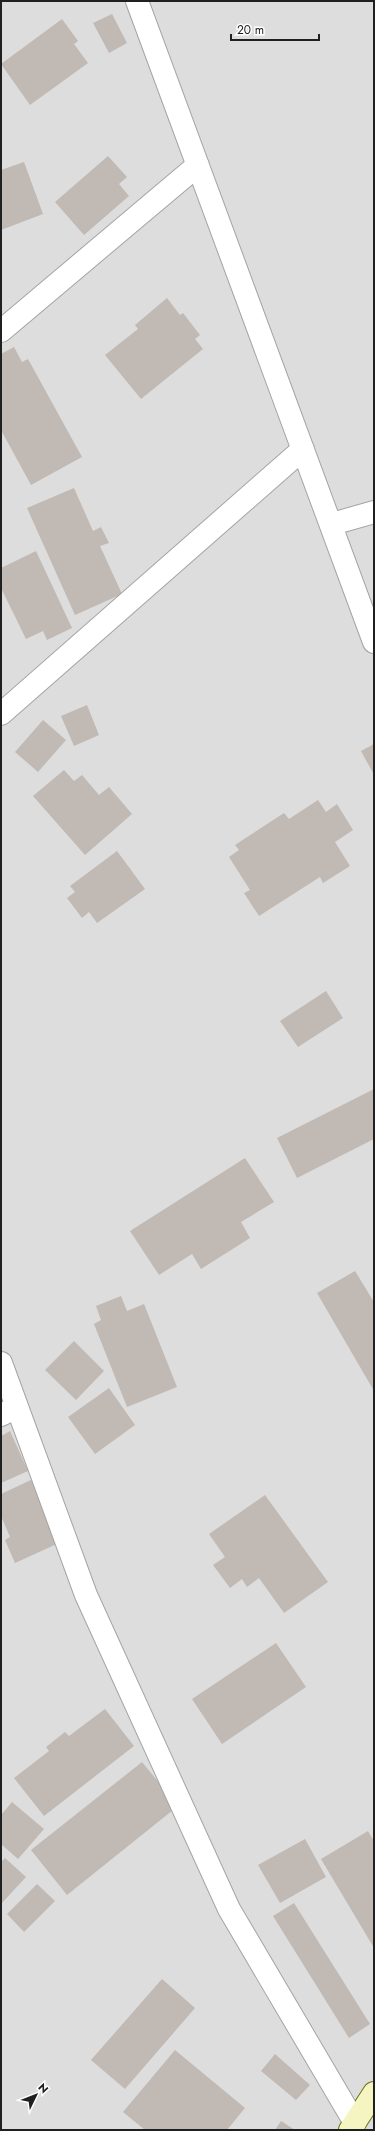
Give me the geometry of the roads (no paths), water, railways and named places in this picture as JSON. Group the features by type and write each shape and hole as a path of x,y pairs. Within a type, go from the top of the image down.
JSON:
{"street":[{"path":"137,1 332,524 374,642"},
{"path":"1,331 198,165"},
{"path":"1,714 303,449"},
{"path":"332,524 374,512"},
{"path":"1,1363 9,1411 86,1595 228,1909 352,2126 374,2093"}]}
